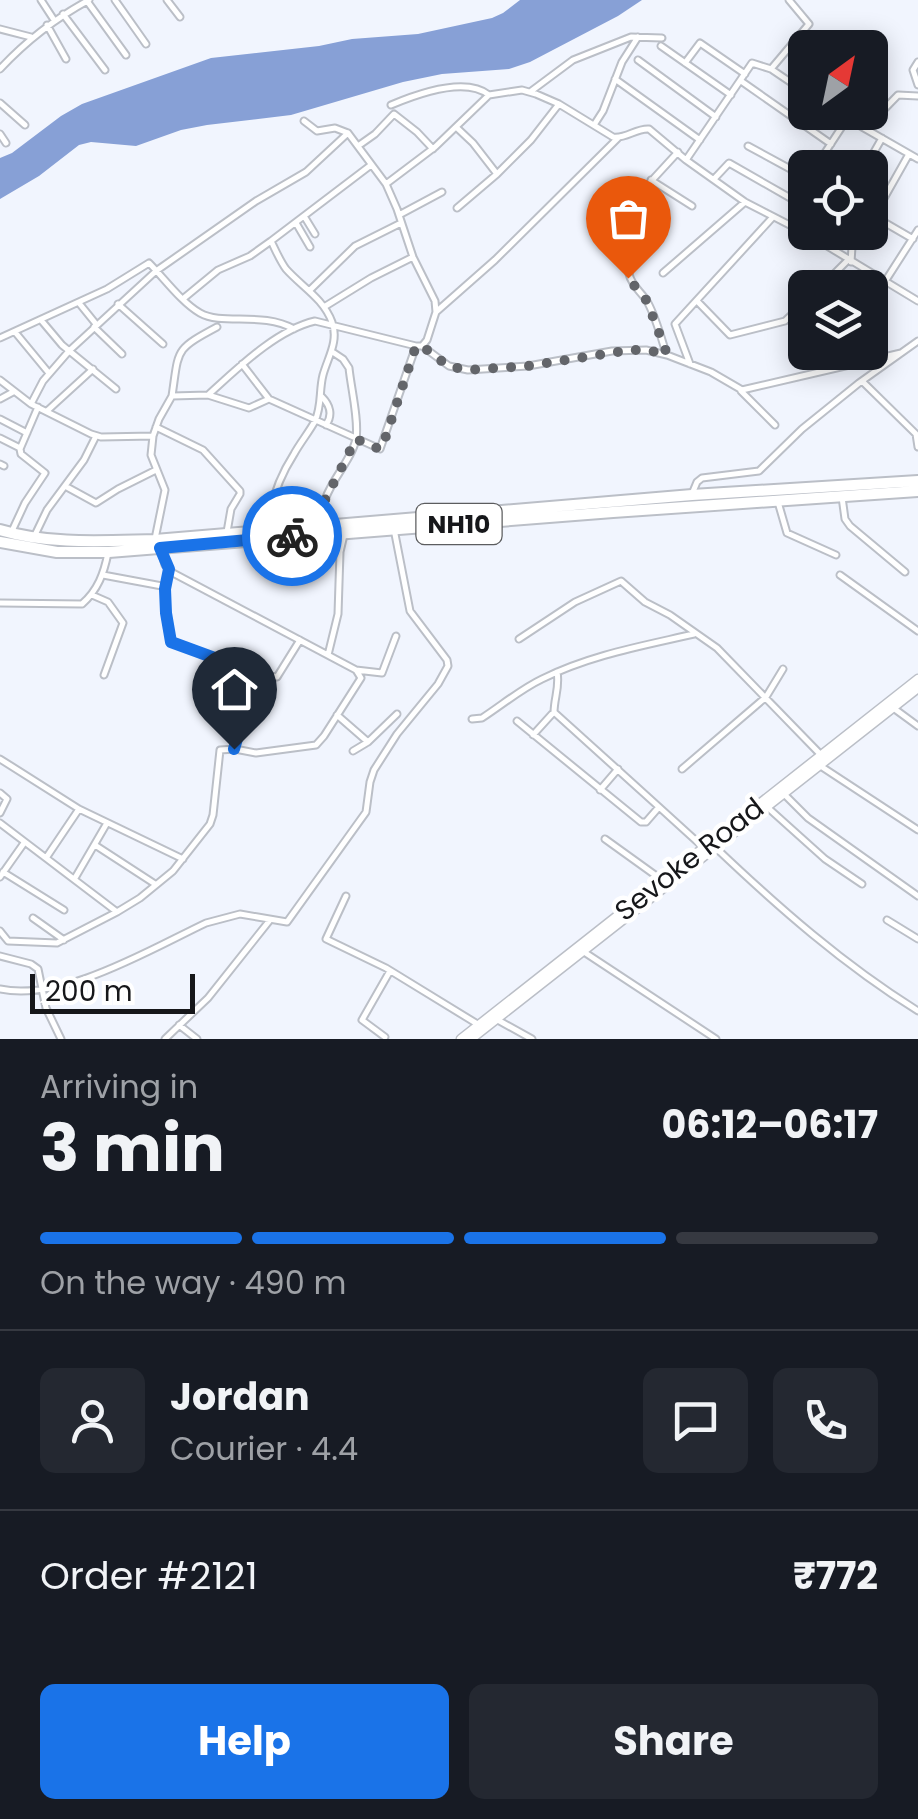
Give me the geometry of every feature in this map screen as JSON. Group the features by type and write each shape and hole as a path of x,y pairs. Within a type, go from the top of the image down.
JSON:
{"highway":[{"path":"6,532 85,542 158,544 692,495 918,480"},
{"name":"NH10","path":"0,542 57,552 108,552 327,529 394,529 918,491"}],"main road":[{"name":"Sevoke Road","path":"580,949 918,679"},
{"name":"Sevoke Road","path":"848,738 918,688"},
{"name":"Sevoke Road","path":"471,1039 820,760"},
{"name":"Sevoke Road","path":"461,1039 494,1017"}],"street":[{"path":"42,0 54,20"},
{"path":"0,70 46,25 88,0 126,54"},
{"path":"116,0 146,44"},
{"path":"168,0 180,16"},
{"path":"771,69 809,24 788,0"},
{"path":"63,14 106,70"},
{"path":"46,25 66,59"},
{"path":"0,29 32,37"},
{"path":"594,125 604,110 622,62 638,37"},
{"path":"530,92 569,62 631,38 662,38"},
{"path":"685,63 700,43 745,74"},
{"path":"661,46 731,95"},
{"path":"638,60 716,117"},
{"path":"686,160 753,62 788,80"},
{"path":"918,62 913,70 918,85"},
{"path":"616,79 700,140"},
{"path":"741,82 831,144"},
{"path":"392,105 440,88 481,88 489,95"},
{"path":"386,184 433,149 489,95 530,92 618,138"},
{"path":"888,106 898,96 918,96"},
{"path":"0,102 25,125"},
{"path":"457,208 531,140 559,104"},
{"path":"357,146 394,114 433,149"},
{"path":"242,364 269,399 379,449 436,312 435,301 413,257 386,184 348,133 336,128 317,131 304,121"},
{"path":"456,127 497,174"},
{"path":"436,312 495,260 618,138 643,128 745,202 867,270"},
{"path":"827,150 840,130"},
{"path":"869,130 918,159"},
{"path":"6,532 45,473 26,460 20,448 49,373 156,271 306,172 348,133"},
{"path":"0,134 6,142"},
{"path":"875,150 882,138"},
{"path":"748,146 788,170"},
{"path":"667,354 647,301 628,278 642,222 643,192 678,152"},
{"path":"888,189 910,154"},
{"path":"714,180 728,163 788,197"},
{"path":"184,298 218,270 271,242 371,165"},
{"path":"651,180 692,206"},
{"path":"399,215 442,192"},
{"path":"663,273 745,202"},
{"path":"304,216 315,234"},
{"path":"691,365 675,325 772,218"},
{"path":"296,222 310,248"},
{"path":"310,290 355,246 401,223"},
{"path":"888,224 912,238"},
{"path":"888,277 918,230"},
{"path":"269,531 274,496 315,420 322,397 322,378 333,352 333,326 324,307 284,267 271,242"},
{"path":"840,270 850,261 852,250"},
{"path":"324,307 413,257"},
{"path":"0,338 79,303 148,263 205,315 272,320 294,328"},
{"path":"888,281 918,301"},
{"path":"697,301 730,335 788,318"},
{"path":"79,303 122,354"},
{"path":"118,304 164,344"},
{"path":"41,320 69,351 116,389"},
{"path":"208,395 242,364 294,328 315,322 419,346 448,366 468,370 528,366 630,350 667,354 711,372 739,390 775,425"},
{"path":"217,327 186,344 178,354 172,396 153,436 151,455 166,490 158,544 169,569 165,589 171,642 261,675 277,677 300,640"},
{"path":"16,332 49,373"},
{"path":"692,495 702,478 759,470 802,430 918,340"},
{"path":"327,529 322,517 324,502 356,439 348,368 344,359 333,352"},
{"path":"739,390 902,352"},
{"path":"46,412 92,369"},
{"path":"0,380 35,406 96,436 153,436"},
{"path":"862,381 916,434 918,447"},
{"path":"0,399 14,392"},
{"path":"172,396 208,395 249,408 269,399"},
{"path":"322,397 330,408 326,425"},
{"path":"0,419 27,433"},
{"path":"156,427 204,450 240,490 231,508 226,535"},
{"path":"34,537 47,510 84,460 96,436"},
{"path":"0,438 20,448"},
{"path":"64,486 96,503 156,470"},
{"path":"842,496 850,526 904,572"},
{"path":"778,501 787,534 836,555"},
{"path":"0,989 14,992 79,982 224,917 240,914 287,922 368,810 374,770 448,666 410,611 394,529"},
{"path":"328,655 338,614 341,542 345,532"},
{"path":"0,602 78,606 86,602 103,576 108,552"},
{"path":"169,569 356,670 382,672 396,636"},
{"path":"840,574 918,631"},
{"path":"103,576 148,582 165,589"},
{"path":"519,639 574,602 622,581 645,602 717,648 820,760 918,830"},
{"path":"92,594 108,602 124,626 104,675"},
{"path":"472,718 482,718 557,672 629,648 694,634"},
{"path":"682,769 766,697 782,669"},
{"path":"0,931 8,941 55,943 118,912 156,884 205,833 212,820 219,751 256,753 316,745 361,678 356,670"},
{"path":"533,734 554,713 557,672"},
{"path":"234,749 261,675"},
{"path":"892,707 918,726"},
{"path":"554,713 659,807 836,954 918,1011"},
{"path":"337,714 368,742"},
{"path":"353,751 397,714"},
{"path":"517,721 642,823 659,807"},
{"path":"0,759 79,809 183,859"},
{"path":"600,790 618,770"},
{"path":"0,793 7,800 0,813"},
{"path":"783,793 808,818 918,896"},
{"path":"766,806 826,859 862,884"},
{"path":"46,858 79,809"},
{"path":"0,823 118,912"},
{"path":"75,878 107,823"},
{"path":"606,839 662,880"},
{"path":"24,843 2,875 64,910"},
{"path":"95,844 156,884"},
{"path":"346,896 326,939 390,971 479,1025"},
{"path":"32,918 64,940"},
{"path":"164,1039 222,982 270,920"},
{"path":"887,920 918,939"},
{"path":"580,949 716,1039"},
{"path":"0,956 34,965 40,973 46,1008 61,1039"},
{"path":"385,1038 362,1020 390,971"},
{"path":"494,1017 532,1039"},
{"path":"179,1025 196,1039"}],"water":[{"path":"520,0 642,0 530,62 509,69 442,74 403,82 291,115 181,130 136,146 91,142 79,145 39,176 0,199 0,158 82,104 211,58 418,34 492,18"}],"way so far":[{"path":"292,536 328,534 322,517 324,502 356,439 382,448 416,346 422,346 448,366 468,370 528,366 630,350 667,354 647,301 628,278"}],"route":[{"path":"234,749 261,675 171,642 165,589 169,569 160,548 292,536"}]}
